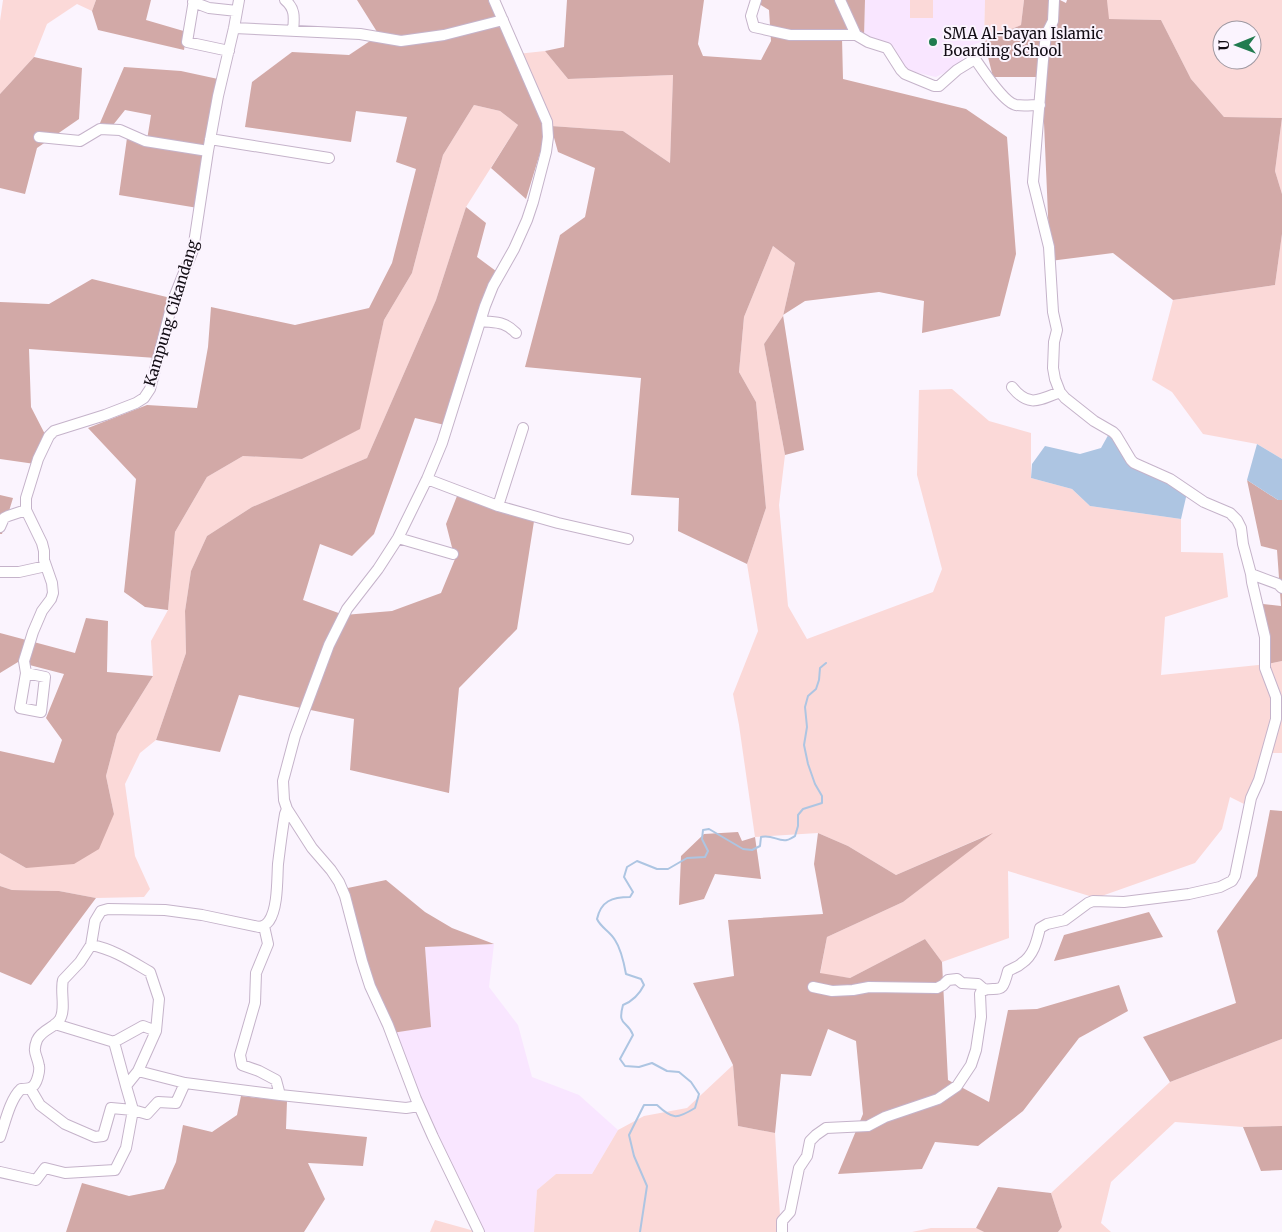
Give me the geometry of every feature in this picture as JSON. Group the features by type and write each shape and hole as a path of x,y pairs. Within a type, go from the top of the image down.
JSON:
{"street":[{"name":"Kampung Cikandang","path":"26,510 26,498 38,459 54,431 136,403 144,398 150,390 172,300 193,250 210,139 239,0"},
{"path":"286,0 294,14 293,31"},
{"path":"478,1232 419,1106 388,1025 370,986 345,896 339,882 312,848 287,809 284,800 283,781 295,736 329,645 347,609 378,569 398,538 427,479 442,442 485,306 493,286 514,249 527,220 546,152 547,122 494,0"},
{"path":"756,0 750,16 754,28 790,35 856,35 868,42 887,48 905,74 934,86 939,86 957,70 975,59 988,79 1010,102 1016,105 1040,105"},
{"path":"840,0 856,35"},
{"path":"782,1232 782,1221 790,1212 799,1168 808,1156 810,1141 816,1135 826,1128 868,1126 885,1116 938,1099 957,1086 971,1065 976,1050 981,1017 980,994 982,990 1000,989 1004,986 1008,972 1022,964 1031,954 1040,928 1047,924 1066,920 1093,901 1124,902 1189,894 1220,887 1232,881 1235,876 1251,798 1260,780 1276,719 1276,697 1265,668 1264,637 1241,528 1237,520 1230,512 1204,502 1170,479 1134,463 1116,435 1094,421 1065,398 1060,392 1055,379 1053,368 1054,342 1057,330 1053,312 1049,247 1034,182 1044,52 1046,35 1053,21 1054,0"},
{"path":"228,51 187,42 194,1 209,8 237,11"},
{"path":"234,28 360,34 401,42 444,35 503,20"},
{"path":"39,137 80,141 100,129 120,130 145,141 208,151"},
{"path":"210,139 329,158"},
{"path":"481,321 508,325 516,333"},
{"path":"1012,387 1019,396 1027,400 1038,401 1060,392"},
{"path":"498,506 523,428"},
{"path":"427,479 498,506 558,523 628,539"},
{"path":"0,527 4,518 26,510 42,543 44,560 52,583 53,593 51,599 42,611 24,661 26,673"},
{"path":"398,538 453,554"},
{"path":"0,572 18,572 46,566"},
{"path":"1251,574 1278,584 1282,588"},
{"path":"0,1138 17,1092 20,1089 34,1086 39,1072 39,1065 34,1051 37,1041 44,1030 60,1019 62,1014 63,980 80,962 91,945 96,921 101,911 108,909 165,910 202,915 254,926 264,926 272,916 278,883 284,814 287,809"},
{"path":"264,926 268,944 256,973 255,1003 240,1055 242,1065 276,1080 280,1095"},
{"path":"91,945 103,947 120,954 150,972 159,999 156,1031 138,1071 126,1086"},
{"path":"813,987 832,991 869,987 937,988 948,980 957,979 962,983 978,984 985,990"},
{"path":"55,1024 114,1042 143,1026 156,1031"},
{"path":"0,1172 36,1180 45,1168 65,1173 115,1170 126,1148 133,1110 114,1042"},
{"path":"138,1071 185,1083 280,1095 406,1108 419,1106"},
{"path":"30,1088 40,1104 65,1124 95,1138 103,1136 111,1108 133,1110 147,1114 158,1102 176,1103 185,1083"}],"shaded area":[{"path":"3,0 96,0 92,11 77,4 47,24 34,57 0,94 0,21"},
{"path":"96,0 151,0 146,20 187,32 184,50 98,30 92,11"},
{"path":"357,0 496,0 551,126 623,131 670,163 673,75 568,79 545,51 564,47 567,0 704,0 698,44 703,56 761,60 771,41 769,10 753,0 865,0 864,37 842,38 843,79 966,109 1007,137 1016,254 1000,316 922,333 924,301 879,292 805,301 783,315 795,263 773,246 744,317 739,372 756,402 766,508 747,564 678,531 679,498 631,495 641,378 525,367 560,235 585,217 595,168 558,152 551,127 540,153 526,199 491,168 518,125 500,111 474,105 443,155 412,273 384,320 360,429 302,459 243,456 207,477 175,532 168,610 145,607 124,592 136,479 88,428 147,405 197,408 208,347 211,307 295,325 369,308 392,263 416,169 396,162 407,117 356,111 351,142 245,127 252,82 292,52 349,55 379,35"},
{"path":"865,0 985,0 984,41 964,48 962,64 936,77 905,70 894,47 864,37"},
{"path":"910,0 933,0 933,18 910,18"},
{"path":"985,0 1024,0 1021,25 984,41"},
{"path":"1024,0 1060,0 1066,3 1067,0 1107,0 1109,19 1161,20 1191,79 1224,117 1282,118 1275,171 1282,194 1282,234 1275,285 1173,300 1113,253 1050,261 1042,77 993,77 984,41 1021,25"},
{"path":"1107,0 1282,0 1282,118 1224,117 1191,79 1161,20 1108,19"},
{"path":"545,51 568,79 673,75 670,163 623,131 551,126 517,54"},
{"path":"34,57 82,68 79,119 37,148 25,194 0,188 0,94"},
{"path":"124,67 181,71 218,79 198,208 119,195 127,138 147,140 151,115 125,110 113,125 100,123"},
{"path":"474,105 500,111 518,125 466,207 436,300 367,458 252,507 207,536 191,571 185,611 186,653 156,740 140,753 125,784 135,856 150,889 144,897 96,898 59,891 12,890 0,886 0,853 26,868 114,814 106,776 117,734 153,676 151,641 168,610 175,532 207,477 243,456 302,459 359,429 384,320 412,273 443,155"},
{"path":"1282,118 1282,194 1275,171"},
{"path":"466,207 486,223 477,257 500,274 449,426 415,418 374,534 352,556 320,544 303,600 344,615 392,611 441,593 455,559 446,524 459,491 535,515 517,629 459,688 449,793 350,770 354,719 239,695 220,752 156,740 186,653 185,611 191,571 207,536 252,507 367,458 436,300"},
{"path":"1282,234 1282,459 1257,444 1203,434 1172,392 1152,380 1173,300 1275,285"},
{"path":"773,246 795,263 783,316 764,344 785,455 779,505 788,606 807,639 933,592 942,569 917,475 919,390 952,389 989,421 1031,433 1031,478 1072,489 1090,506 1181,519 1181,552 1223,553 1228,597 1165,617 1161,675 1282,661 1282,753 1267,753 1254,809 1230,797 1222,829 1195,863 1096,898 1008,871 1009,938 942,962 925,939 850,978 820,974 827,937 903,902 990,834 896,875 848,846 818,833 755,837 733,694 758,631 747,564 766,508 756,402 739,372 744,317"},
{"path":"92,279 175,299 156,358 29,349 31,407 49,442 35,464 0,459 0,302 49,304"},
{"path":"783,316 804,450 785,455 764,344"},
{"path":"1247,480 1278,500 1282,500 1282,661 1268,664 1254,603 1281,606 1277,550 1261,546"},
{"path":"0,495 13,498 2,534 0,534"},
{"path":"86,618 108,621 107,672 153,676 117,734 106,776 114,814 99,849 74,864 26,868 0,853 0,751 54,763 62,740 46,718 64,674 18,662 0,673 0,633 75,653"},
{"path":"1270,810 1282,811 1282,1039 1170,1082 1143,1037 1236,1003 1217,931 1257,876"},
{"path":"738,832 742,841 755,837 761,879 715,874 704,899 679,905 681,856 704,834"},
{"path":"818,833 848,846 896,875 993,833 903,902 827,937 820,973 850,978 925,939 942,962 948,1080 989,1102 1008,1010 1037,1009 1119,985 1128,1011 1079,1038 1023,1111 978,1146 935,1142 922,1169 838,1174 863,1114 856,1041 828,1029 811,1076 781,1074 775,1133 738,1126 733,1065 693,983 734,976 728,920 823,914 814,864"},
{"path":"386,880 425,912 452,928 494,944 425,947 431,1027 392,1033 361,963 343,889"},
{"path":"0,886 12,890 59,891 96,898 31,985 0,972"},
{"path":"1149,912 1163,937 1054,961 1064,935"},
{"path":"494,944 489,987 518,1025 532,1077 579,1095 618,1130 592,1174 556,1174 537,1190 534,1232 478,1232 392,1033 430,1026 425,947"},
{"path":"1282,1039 1282,1126 1243,1127 1175,1122 1111,1182 1101,1223 1111,1232 1058,1232 1062,1227 1051,1193 1170,1082"},
{"path":"733,1065 738,1126 775,1133 781,1232 534,1232 537,1190 556,1174 592,1174 618,1130 644,1116 687,1108"},
{"path":"241,1096 287,1101 286,1129 367,1137 363,1166 308,1163 325,1199 304,1232 66,1232 82,1183 129,1196 164,1189 176,1162 183,1125 212,1132 237,1115"},
{"path":"1282,1126 1282,1170 1261,1171 1243,1127"},
{"path":"998,1187 1051,1193 1062,1227 1058,1232 984,1232 976,1228"},
{"path":"435,1220 478,1232 430,1232"},
{"path":"931,1228 976,1228 984,1232 912,1232"}],"water":[{"path":"1111,430 1130,462 1187,493 1181,519 1090,506 1072,489 1031,478 1032,464 1045,446 1080,454 1101,448"},
{"path":"1257,444 1282,459 1282,500 1278,500 1247,480"}],"waterway":[{"path":"640,1232 647,1186 634,1156 629,1135 644,1105 657,1105 667,1113 679,1116 695,1108 699,1094 691,1082 679,1072 667,1071 652,1063 639,1067 625,1066 620,1059 633,1035 622,1020 621,1012 623,1005 630,1002 644,985 641,979 626,974 619,948 613,937 597,919 601,908 608,901 630,897 633,892 624,877 627,867 637,861 657,869 668,869 687,858 705,857 708,851 702,839 703,830 709,829 743,849 752,850 760,846 761,837 768,836 789,840 795,836 798,826 798,815 803,809 822,803 822,796 815,784 804,745 807,727 805,707 808,696 816,689 820,668 826,663"}],"place":[{"name":"SMA Al-bayan Islamic Boarding School","path":"933,42"}]}
